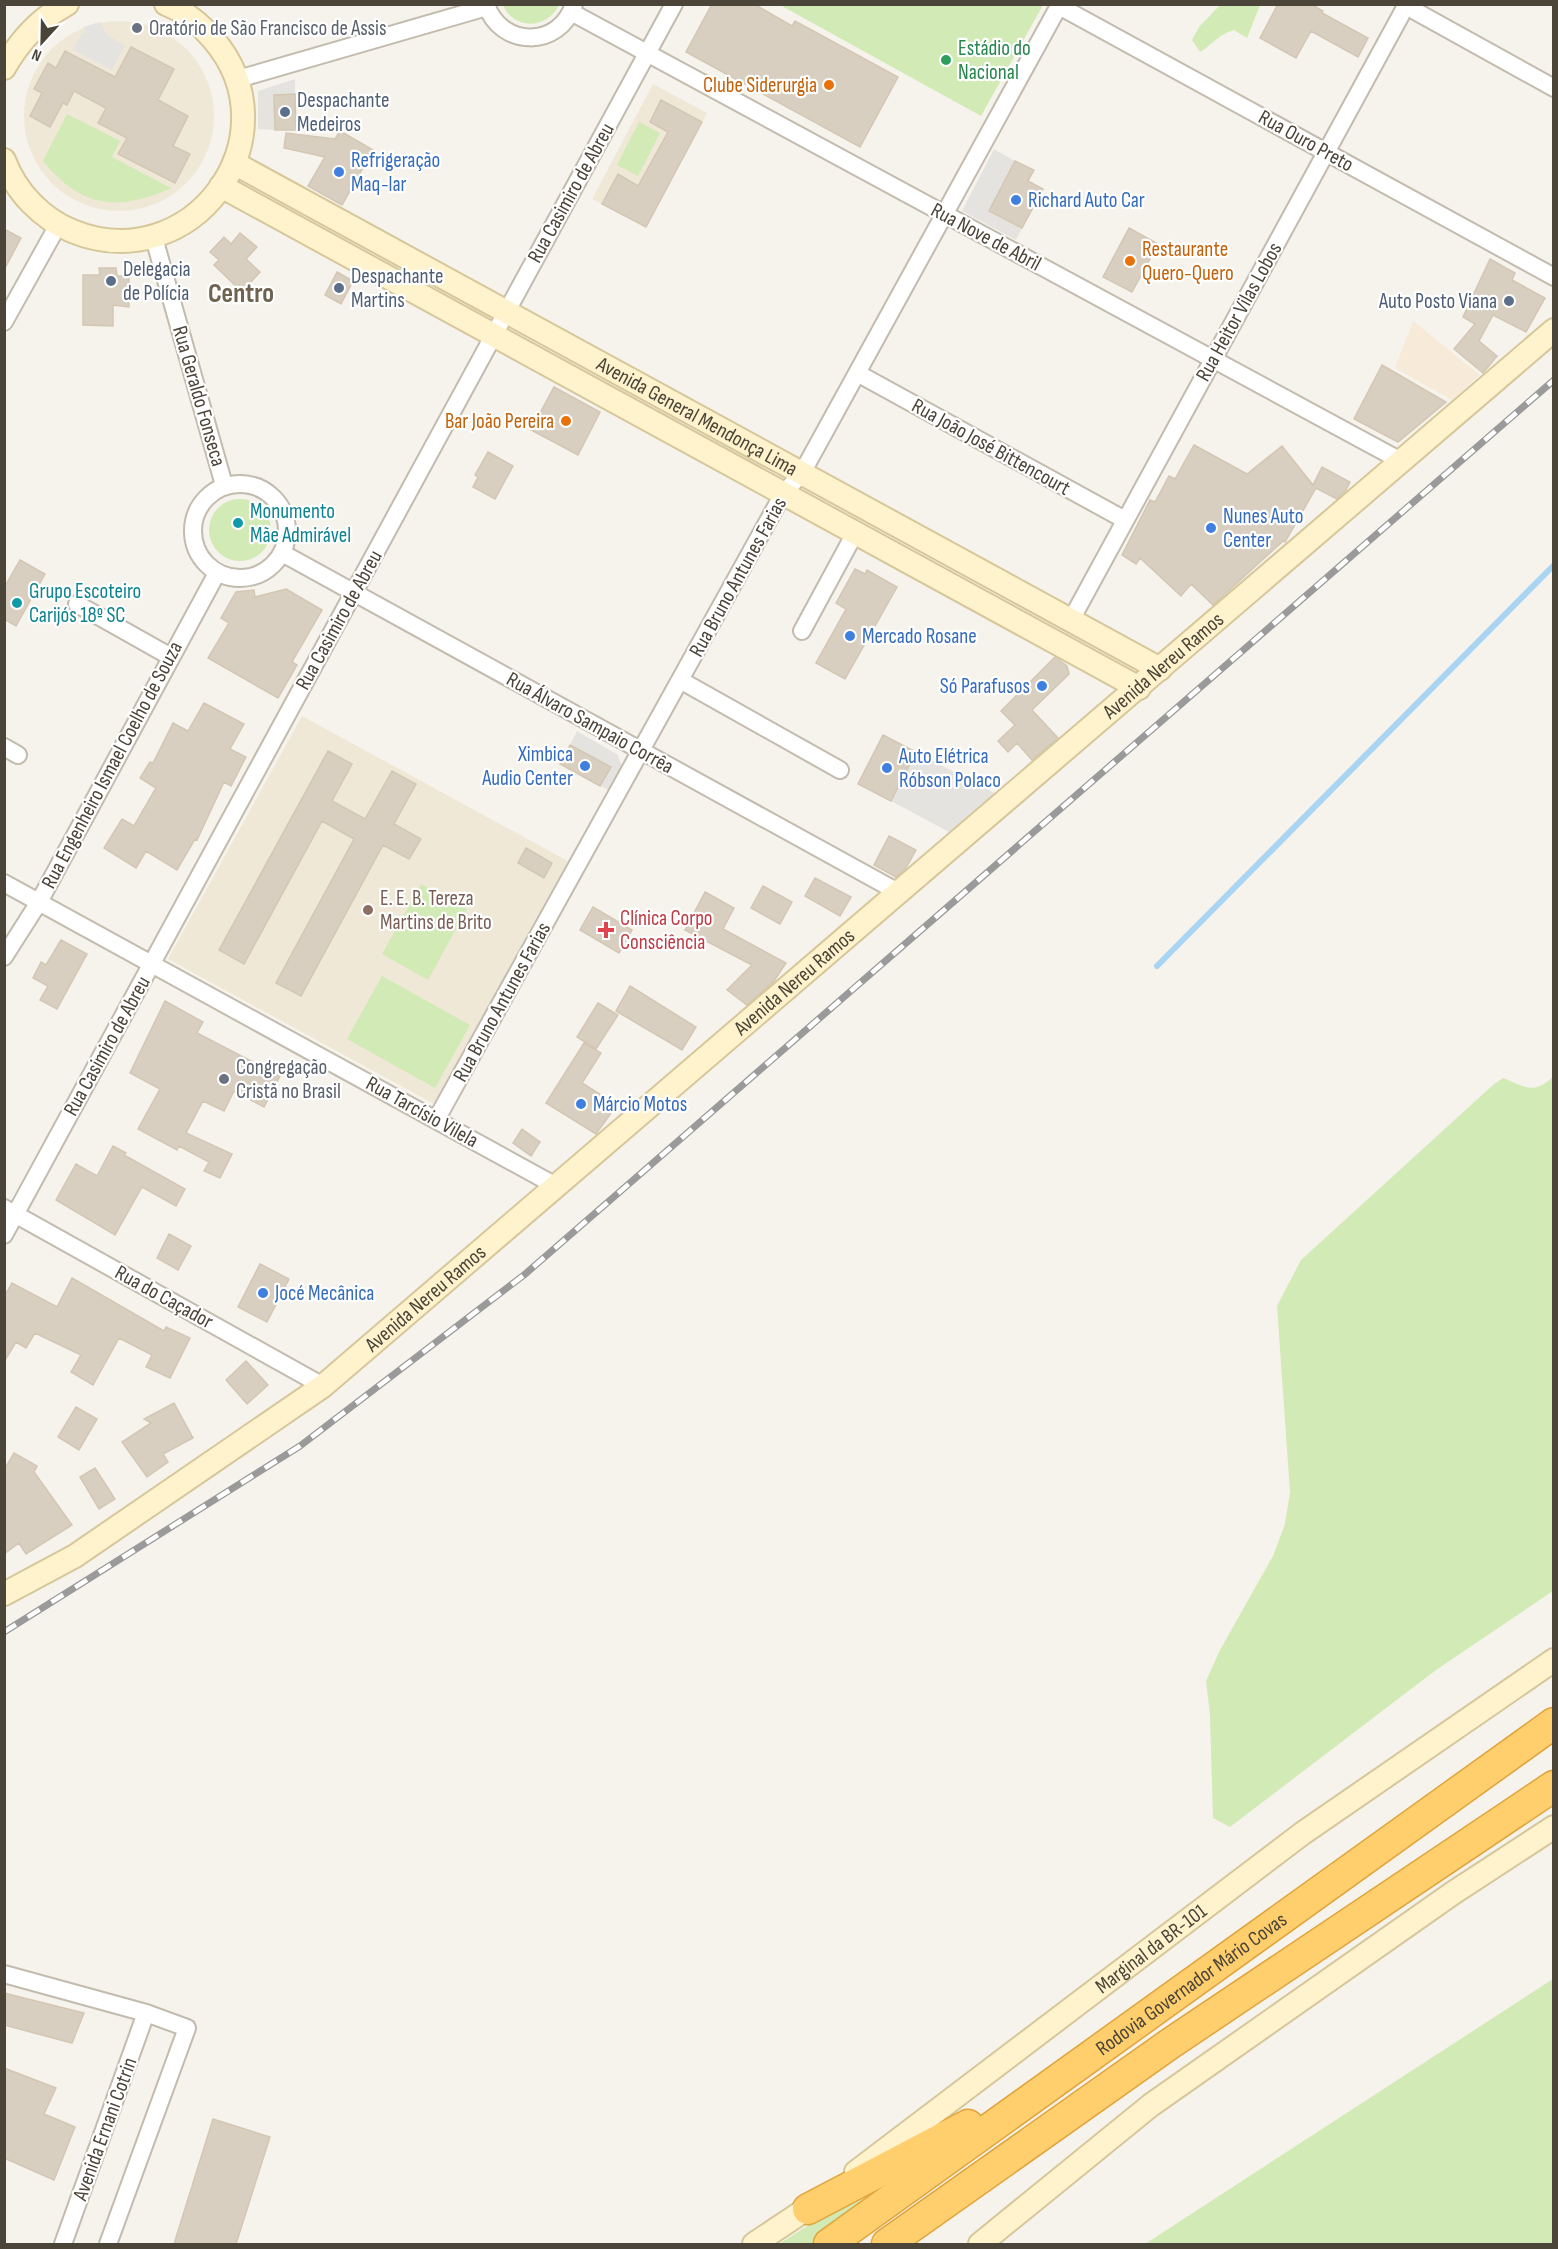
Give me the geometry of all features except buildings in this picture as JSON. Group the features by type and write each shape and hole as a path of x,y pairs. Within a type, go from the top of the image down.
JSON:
{"highway":[{"name":"Rodovia Governador Mário Covas","path":"829,2244 1554,1723"},
{"name":"Rodovia Governador Mário Covas","path":"887,2244 1172,2043 1554,1786"},
{"path":"808,2209 1061,2076"}],"main road":[{"path":"5,68 10,43 68,4"},
{"path":"4,160 10,175 32,204 58,225 90,238 123,242 154,238 184,224 198,214 221,186 234,163 242,140 243,112 238,79 223,50 202,27 172,5"},
{"name":"Avenida General Mendonça Lima","path":"234,163 1160,669"},
{"name":"Avenida General Mendonça Lima","path":"221,186 1139,688"},
{"name":"Avenida Nereu Ramos","path":"4,1594 75,1556 323,1386 1554,330"},
{"name":"Marginal da BR-101","path":"754,2244 808,2209 1303,1833 1554,1660"},
{"path":"980,2244 1151,2105 1453,1893 1554,1827"}],"street":[{"name":"Rua Casimiro de Abreu","path":"4,1234 10,1211 152,964 674,4"},
{"name":"Rua Ouro Preto","path":"1059,5 1554,277"},
{"name":"Rua Bruno Antunes Farias","path":"436,1120 783,494 802,473 1059,5"},
{"path":"1406,5 1554,88"},
{"name":"Rua Heitor Vilas Lobos","path":"1071,620 1406,5"},
{"path":"238,79 486,6 498,26 523,38 538,38 552,33 563,25 573,8"},
{"name":"Rua Nove de Abril","path":"573,8 647,54 1401,461"},
{"path":"4,322 58,225"},
{"name":"Rua Geraldo Fonseca","path":"154,238 224,485"},
{"name":"Rua João José Bittencourt","path":"857,373 1125,520"},
{"path":"224,485 254,486 268,493 280,505 286,519 287,535 282,554 272,566 255,576 236,578 217,573 205,563 196,550 192,536 199,506 209,494 224,485"},
{"path":"802,631 855,533"},
{"name":"Rua Álvaro Sampaio Corrêa","path":"282,554 898,892"},
{"name":"Rua Engenheiro Ismael Coelho de Souza","path":"4,957 39,902 217,573"},
{"path":"77,604 171,657"},
{"path":"680,680 840,770"},
{"name":"Rua Tarcísio Vilela","path":"4,883 556,1186"},
{"name":"Rua do Caçador","path":"10,1211 323,1386"},
{"path":"4,1974 146,2013"},
{"name":"Avenida Ernani Cotrin","path":"63,2244 146,2013 187,2028 108,2244"}],"shaded area":[{"path":"119,21 137,23 155,29 172,37 186,49 198,63 206,80 212,98 214,116 212,134 206,152 198,169 186,183 172,195 155,203 137,209 119,211 101,209 83,203 66,195 52,183 40,169 32,152 26,134 24,116 26,98 32,80 40,63 52,49 66,37 83,29 101,23"},
{"path":"100,22 107,35 125,45 112,70 73,50 81,34 85,32 83,27"},
{"path":"295,79 295,94 274,95 275,130 258,129 258,91"},
{"path":"653,84 707,113 646,227 592,199"},
{"path":"994,149 1015,161 989,211 1022,228 1016,240 962,211"},
{"path":"1413,321 1480,375 1452,400 1395,368"},
{"name":"E. E. B. Tereza Martins de Brito","path":"302,716 568,861 434,1104 168,959"},
{"path":"577,731 618,755 622,766 609,790 600,786 610,767 570,745"},
{"path":"916,752 996,794 951,833 891,801"}],"green space":[{"path":"503,5 559,5 547,19 531,24 515,19"},
{"name":"Estádio do Nacional","path":"780,5 1043,5 981,116"},
{"path":"1220,5 1260,5 1247,38 1234,30 1200,52 1192,40 1199,27"},
{"path":"67,114 120,141 112,157 171,188 134,201 117,202 86,197 72,188 57,177 43,161"},
{"path":"639,122 660,133 638,176 617,165"},
{"path":"240,499 262,508 271,530 262,552 240,561 218,552 209,530 218,508"},
{"path":"421,884 467,909 428,980 382,954"},
{"path":"382,976 470,1025 435,1088 347,1039"},
{"path":"1553,1077 1553,1591 1436,1670 1230,1827 1213,1818 1210,1715 1206,1681 1220,1650 1273,1556 1285,1524 1290,1492 1277,1306 1301,1260 1493,1085 1503,1078 1534,1088"},
{"path":"1553,1979 1553,2244 1145,2244"},
{"path":"903,2181 812,2244 779,2244 818,2219"}],"waterway":[{"path":"1157,966 1554,565"}],"railway":[{"path":"4,1632 300,1446 524,1275 1554,380"}],"place":[{"name":"Oratório de São Francisco de Assis","path":"137,28"},
{"name":"Estádio do Nacional","path":"946,60"},
{"name":"Clube Siderurgia","path":"829,85"},
{"name":"Despachante Medeiros","path":"285,112"},
{"name":"Refrigeração Maq-lar","path":"339,172"},
{"name":"Richard Auto Car","path":"1016,200"},
{"name":"Restaurante Quero-Quero","path":"1130,261"},
{"name":"Delegacia de Polícia","path":"111,281"},
{"name":"Despachante Martins","path":"339,288"},
{"name":"Auto Posto Viana","path":"1509,301"},
{"name":"Bar João Pereira","path":"566,421"},
{"name":"Monumento Mãe Admirável","path":"238,523"},
{"name":"Nunes Auto Center","path":"1211,528"},
{"name":"Grupo Escoteiro Carijós 18º SC","path":"17,603"},
{"name":"Mercado Rosane","path":"850,636"},
{"name":"Só Parafusos","path":"1042,686"},
{"name":"Ximbica Audio Center","path":"585,766"},
{"name":"Auto Elétrica Róbson Polaco","path":"887,768"},
{"name":"E. E. B. Tereza Martins de Brito","path":"368,910"},
{"name":"Clínica Corpo Consciência","path":"606,930"},
{"name":"Congregação Cristã no Brasil","path":"224,1079"},
{"name":"Márcio Motos","path":"581,1104"},
{"name":"Jocé Mecânica","path":"263,1293"}],"district":[{"name":"Centro","path":"241,294"}]}
